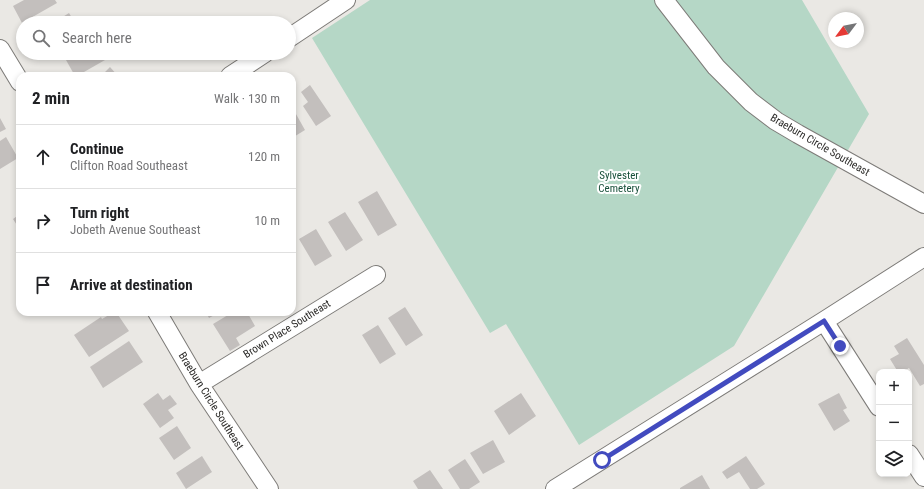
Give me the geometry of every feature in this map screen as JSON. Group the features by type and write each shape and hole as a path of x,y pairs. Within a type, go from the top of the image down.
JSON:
{"street":[{"path":"296,33 346,0"},
{"name":"Braeburn Circle Southeast","path":"664,0 716,67 751,102 776,121 798,134 924,204"},
{"path":"0,49 16,75"},
{"path":"236,72 254,60"},
{"path":"557,488 924,257"},
{"name":"Brown Place Southeast","path":"199,384 376,275"},
{"name":"Braeburn Circle Southeast","path":"159,316 199,384 268,488"},
{"path":"824,321 878,405"},
{"path":"912,459 924,477"}],"green space":[{"name":"Sylvester Cemetery","path":"370,0 802,0 828,44 828,48 830,48 869,114 734,346 579,445 506,324 490,333 312,38"}],"building":[{"path":"24,0 55,0 57,3 34,16 18,16 13,6"},
{"path":"66,60 105,60 84,72 73,72"},
{"path":"110,67 114,72 105,72"},
{"path":"310,85 331,116 316,126 303,106 308,102 301,92"},
{"path":"296,114 305,130 296,136"},
{"path":"0,118 6,129 0,132"},
{"path":"6,137 16,154 16,159 0,169 0,141"},
{"path":"377,191 397,225 378,236 358,202"},
{"path":"345,212 363,240 346,251 328,222"},
{"path":"16,217 16,224 13,219"},
{"path":"316,229 332,256 315,266 299,239"},
{"path":"405,307 423,335 406,346 388,318"},
{"path":"107,316 119,316 129,331 89,357 74,335 101,317 102,319"},
{"path":"226,316 249,316 255,326 236,338 240,345 230,351 213,324"},
{"path":"378,325 396,354 380,364 362,335"},
{"path":"907,338 924,365 924,384 920,386 912,373 912,369 896,369 890,359 899,354 894,346"},
{"path":"129,341 143,362 103,388 90,367"},
{"path":"158,393 163,400 170,395 177,404 168,410 174,418 160,428 143,404"},
{"path":"521,393 536,416 509,435 494,411"},
{"path":"839,393 847,408 843,410 850,421 834,431 818,404"},
{"path":"177,426 191,448 174,460 159,438"},
{"path":"493,440 505,462 483,474 470,453"},
{"path":"202,456 212,472 186,489 176,473"},
{"path":"746,456 765,484 757,489 750,489 739,472 727,479 722,472"},
{"path":"465,459 480,482 469,489 460,489 448,470"},
{"path":"430,470 443,489 418,489 413,481"},
{"path":"702,475 710,489 680,489 680,488"}],"route":[{"path":"602,460 824,321 840,346"}]}
